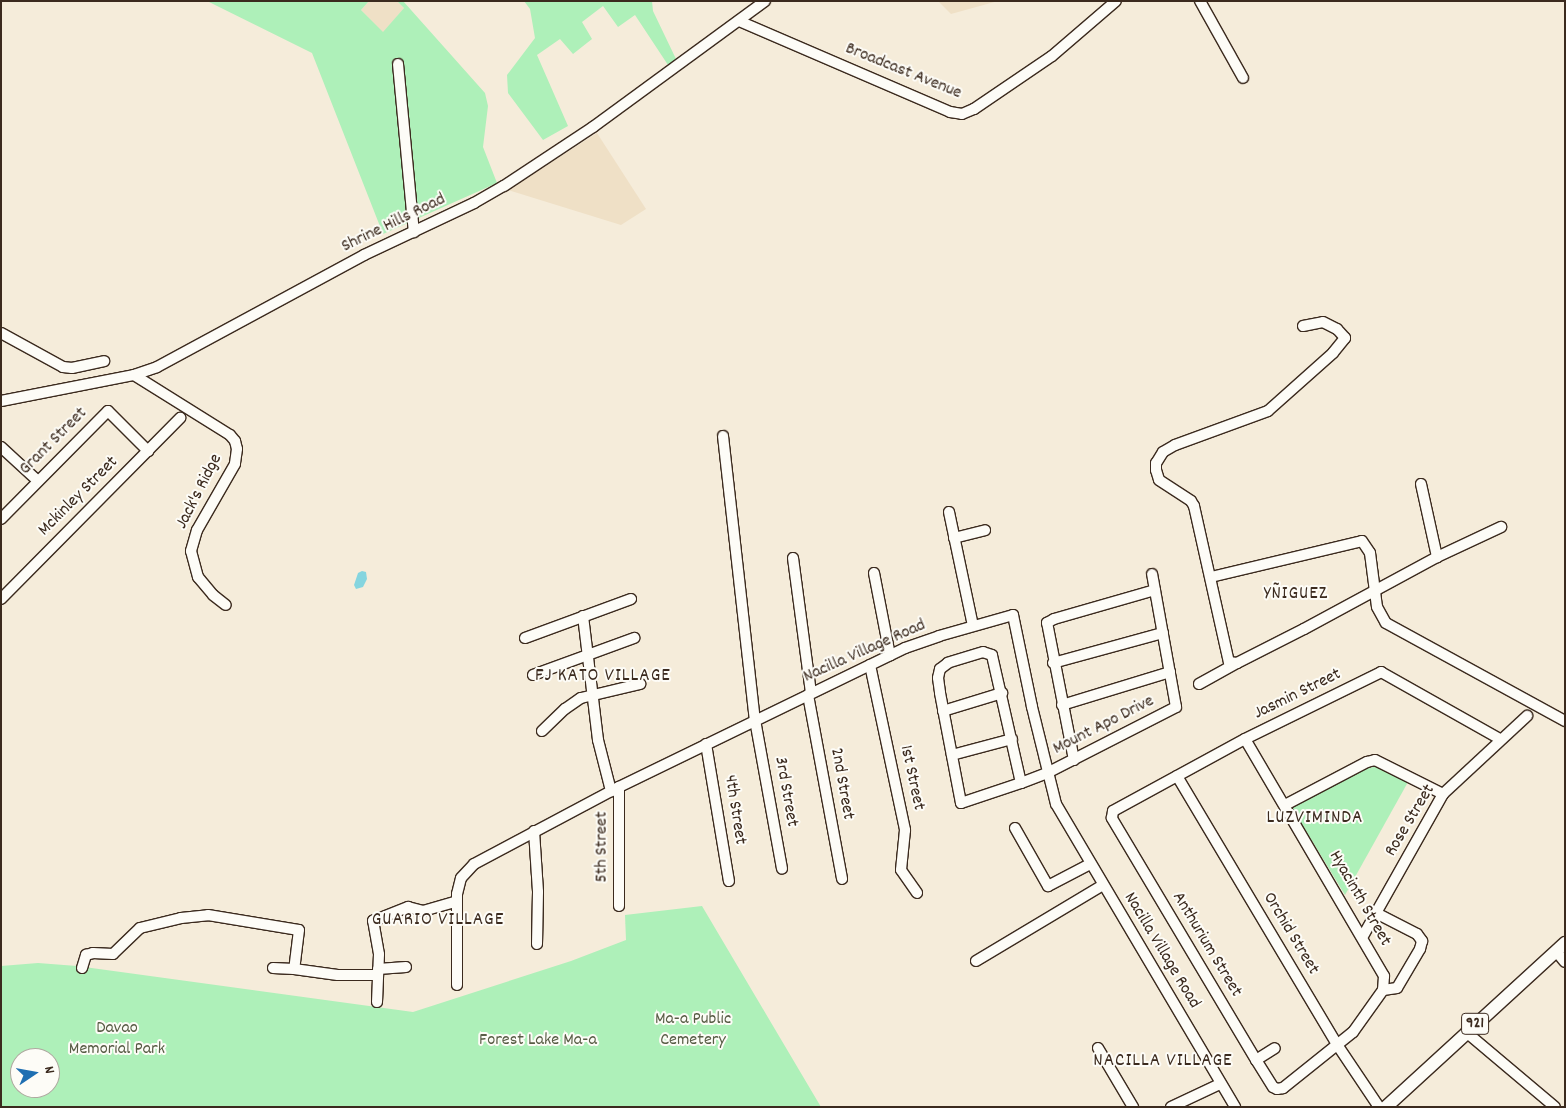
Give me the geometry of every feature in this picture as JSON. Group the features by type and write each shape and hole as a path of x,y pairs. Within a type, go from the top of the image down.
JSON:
{"main road":[{"name":"921","path":"1386,1107 1560,947"}],"street":[{"name":"Shrine Hills Road","path":"1,401 134,375 157,367 364,255 474,203 546,159 765,1"},
{"name":"Broadcast Avenue","path":"739,21 950,112 962,114 974,110 1052,56 1116,1"},
{"path":"1200,1 1244,78"},
{"path":"398,64 414,232"},
{"path":"1237,663 1229,662 1226,658 1211,577 1194,506 1191,501 1159,480 1156,463 1163,452 1175,446 1268,411 1334,353 1345,338 1337,329 1323,322 1303,326"},
{"path":"1,333 63,367 72,368 104,361"},
{"name":"Jack's Ridge","path":"134,375 230,435 235,441 237,448 235,464 197,530 191,552 198,576 213,595 226,605"},
{"name":"Grant Street","path":"1,518 108,411 148,451"},
{"name":"Mckinley Street","path":"1,599 180,418"},
{"name":"3rd Street","path":"722,436 755,720 782,869"},
{"path":"1,447 38,481"},
{"path":"1421,484 1437,557"},
{"path":"949,512 973,626"},
{"path":"1199,684 1437,557 1501,527"},
{"path":"954,538 985,530"},
{"path":"1211,577 1358,540 1365,544 1370,553 1377,607 1386,623 1565,721"},
{"name":"2nd Street","path":"793,558 810,694 842,879"},
{"path":"874,573 890,655"},
{"path":"1062,705 1170,672 1152,574"},
{"path":"1074,760 1053,663 1047,623 1054,619 1155,590"},
{"path":"525,638 631,599"},
{"name":"Nacilla Village Road","path":"457,985 457,901 461,878 469,868 534,831 615,789 890,655 920,642 1013,615 1047,773 1056,804 1235,1107"},
{"name":"5th Street","path":"583,616 598,740 615,789 618,906"},
{"path":"1053,663 1163,633"},
{"path":"533,675 634,638"},
{"path":"1012,739 952,755 938,678 940,669 948,663 983,652 990,653 994,658 1012,739 1021,783"},
{"name":"1st Street","path":"870,665 905,830 901,870 918,893"},
{"name":"Mount Apo Drive","path":"952,755 961,803 1021,783 1074,760 1176,707 1170,672"},
{"name":"Jasmin Street","path":"1112,814 1245,739 1382,672 1500,739"},
{"path":"542,731 573,702 640,684"},
{"path":"943,711 1002,693"},
{"name":"Rose Street","path":"1362,936 1443,794 1500,739 1527,716"},
{"name":"Hyacinth Street","path":"1245,739 1383,972 1383,990"},
{"name":"4th Street","path":"706,744 729,881"},
{"path":"1285,805 1367,762 1375,760 1443,794"},
{"name":"Orchid Street","path":"1177,776 1338,1046 1379,1107"},
{"name":"Anthurium Street","path":"1112,814 1273,1087 1277,1089 1283,1088 1338,1046"},
{"path":"1015,828 1048,886 1090,864"},
{"path":"534,831 537,869 537,944"},
{"path":"976,961 1103,885"},
{"path":"377,1002 379,945 373,921 408,907 423,911 457,901"},
{"path":"1338,1046 1358,1026 1383,990 1397,988 1420,949 1422,941 1416,934 1376,913"},
{"path":"82,968 86,955 93,953 113,954 140,928 181,918 208,915 299,930 294,969"},
{"path":"1560,947 1565,962"},
{"path":"273,968 338,975 377,972 406,967"},
{"path":"1466,1032 1555,1107"},
{"path":"1098,1048 1133,1107"},
{"path":"1256,1060 1275,1048"},
{"path":"1171,1107 1220,1084"}],"shaded area":[{"path":"369,1 397,1 404,8 383,33 361,10"},
{"path":"938,1 998,1 951,14"},
{"path":"597,133 646,209 621,225 508,190"}],"green space":[{"path":"207,1 369,1 361,10 383,32 404,8 397,1 403,1 485,93 488,106 483,147 497,183 383,234 312,53"},
{"path":"524,1 652,1 653,11 676,59 668,65 635,15 618,27 603,6 582,22 592,39 573,54 560,39 537,55 568,126 543,140 508,93 507,75 535,38 530,9"},
{"path":"1377,766 1408,782 1345,895 1292,808 1362,770"},
{"path":"702,906 821,1107 1,1107 1,966 38,963 77,966 413,1012 571,961 626,940 625,915"}],"water":[{"path":"366,572 367,579 363,587 356,589 354,585 358,573"}],"district":[{"name":"YÑIGUEZ","path":"1296,595"},
{"name":"FJ KATO VILLAGE","path":"603,677"},
{"name":"LUZVIMINDA","path":"1315,819"},
{"name":"GUARIO VILLAGE","path":"438,921"},
{"name":"NACILLA VILLAGE","path":"1163,1062"}],"park label":[{"name":"Ma-a Public Cemetery","path":"693,1031"},
{"name":"Davao Memorial Park","path":"117,1040"},
{"name":"Forest Lake Ma-a","path":"538,1041"}]}
